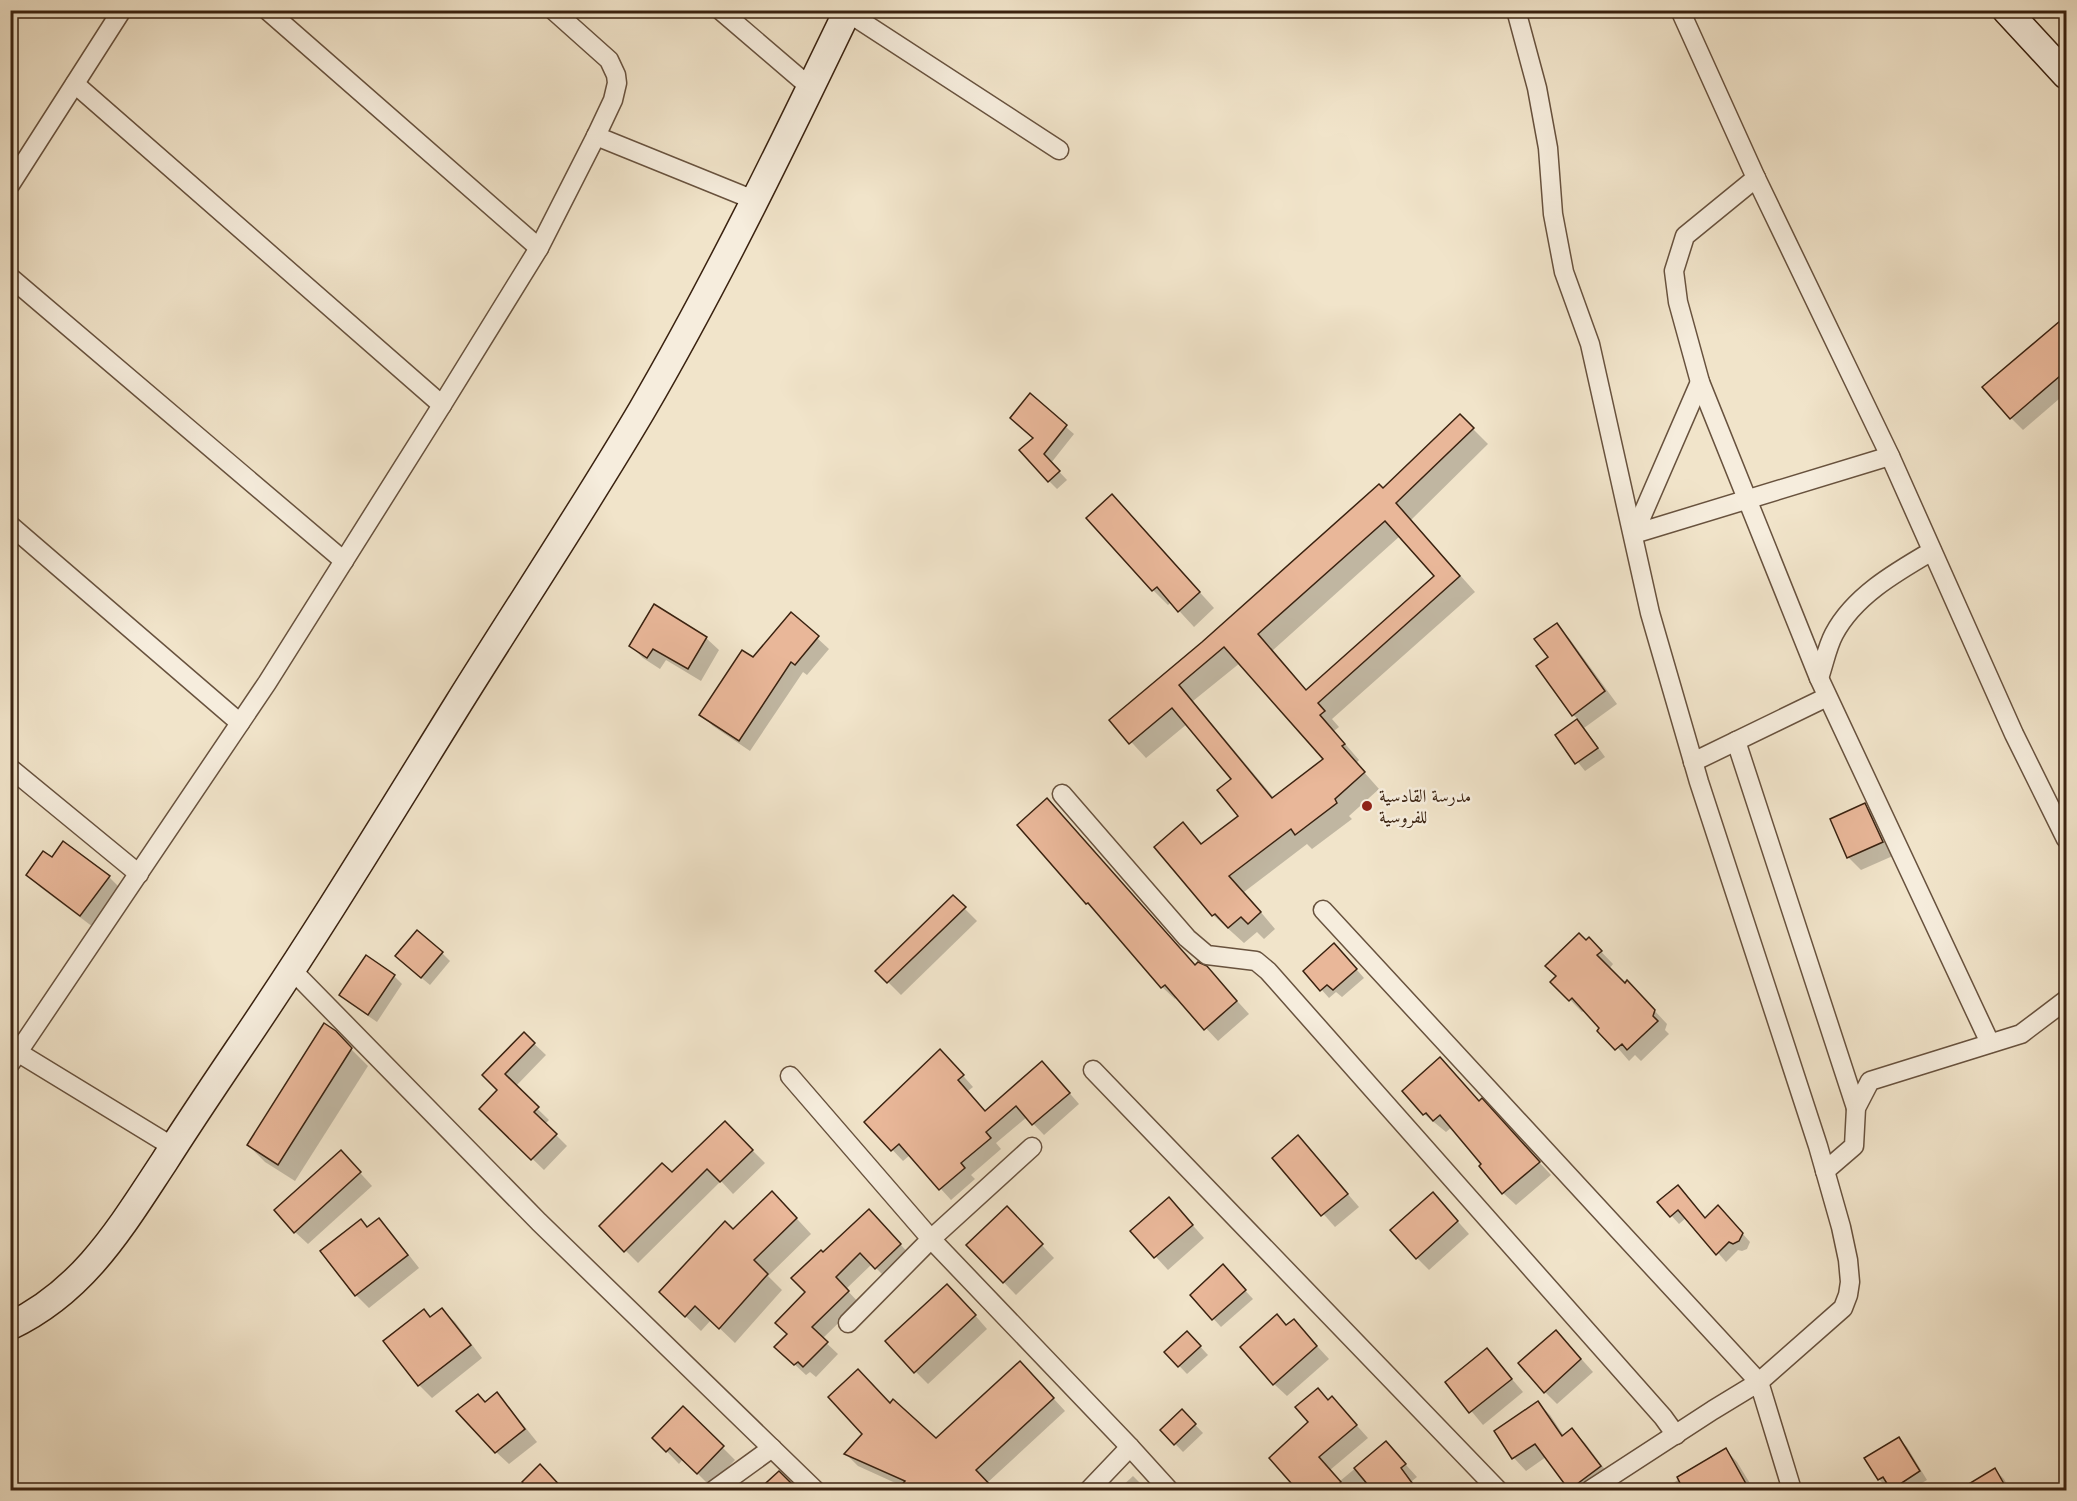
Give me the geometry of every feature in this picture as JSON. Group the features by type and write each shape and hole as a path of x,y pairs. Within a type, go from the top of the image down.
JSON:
{"street":[{"path":"10,185 122,10"},
{"path":"267,10 539,248"},
{"path":"173,1148 15,1059 240,723 539,248 616,92 616,75 609,60 553,10"},
{"path":"720,10 811,88"},
{"path":"1516,10 1537,88 1548,148 1553,214 1564,272 1590,345 1650,612 1693,762 1825,1171 1848,1260 1850,1282 1843,1308 1759,1382 1590,1491"},
{"path":"1680,10 1756,178 1890,456 2014,734 2067,839"},
{"path":"2006,10 2067,75"},
{"path":"10,1326 32,1316 54,1301 80,1277 125,1222 292,970 554,555 636,419 686,332 811,88 847,11 1059,150"},
{"path":"75,84 442,405"},
{"path":"596,136 754,200"},
{"path":"1756,178 1685,236 1674,271 1678,302 1700,382 1819,678 1990,1043"},
{"path":"10,277 344,561"},
{"path":"1634,534 1700,382"},
{"path":"1634,534 1890,456"},
{"path":"10,525 240,723"},
{"path":"1819,678 1834,634 1857,602 1906,566 1932,551"},
{"path":"1693,762 1827,697"},
{"path":"1736,741 1856,1108 1854,1146 1825,1171"},
{"path":"10,768 139,874"},
{"path":"1062,794 1187,938 1207,955 1256,961 1268,971 1663,1417 1676,1435"},
{"path":"1323,910 1759,1382 1792,1491"},
{"path":"292,970 539,1222 815,1491"},
{"path":"1856,1108 1870,1081 2021,1034 2067,999"},
{"path":"1093,1070 1498,1491"},
{"path":"790,1076 931,1239 1130,1447 1169,1491"},
{"path":"848,1323 931,1239 1032,1147"},
{"path":"1089,1491 1130,1447"},
{"path":"714,1491 772,1448"}],"building":[{"path":"2067,315 2067,370 2010,419 1982,387"},
{"path":"1030,393 1067,425 1044,454 1060,471 1048,482 1019,450 1033,438 1010,418"},
{"path":"1460,414 1474,428 1396,503 1460,576 1318,703 1325,711 1320,715 1345,744 1342,746 1365,772 1335,799 1337,803 1295,835 1291,829 1229,876 1261,912 1248,924 1241,917 1228,928 1215,914 1212,916 1154,847 1183,822 1201,844 1238,816 1217,790 1231,779 1172,708 1129,744 1109,720 1202,642 1379,484 1383,488","holes":["1385,521 1434,576 1306,690 1258,634","1224,647 1323,759 1272,798 1179,685"]},
{"path":"1112,494 1200,592 1178,612 1157,587 1152,591 1086,518"},
{"path":"654,604 707,637 688,669 653,649 647,658 629,646"},
{"path":"791,612 819,636 795,665 791,662 739,741 699,715 742,650 753,657"},
{"path":"1557,623 1605,691 1572,716 1536,666 1548,657 1534,639"},
{"path":"1577,719 1598,748 1575,764 1555,735"},
{"path":"1047,798 1195,965 1198,962 1207,966 1237,1001 1204,1030 1165,985 1161,988 1017,825"},
{"path":"1865,803 1883,842 1847,858 1830,819"},
{"path":"63,841 110,876 80,916 26,875 43,851 52,857"},
{"path":"953,895 966,907 887,983 875,971"},
{"path":"417,930 443,952 421,978 395,956"},
{"path":"1579,933 1586,940 1589,937 1602,951 1597,955 1625,983 1627,980 1655,1010 1653,1016 1658,1021 1627,1050 1622,1044 1615,1050 1572,998 1569,1001 1550,982 1556,976 1545,966"},
{"path":"1334,943 1357,969 1333,990 1327,985 1320,991 1303,971"},
{"path":"366,955 395,975 368,1015 339,995"},
{"path":"324,1023 336,1031 352,1048 278,1165 247,1145"},
{"path":"524,1032 535,1043 505,1074 539,1107 534,1112 557,1134 531,1160 479,1109 497,1090 482,1075"},
{"path":"940,1049 964,1075 958,1080 985,1111 1042,1061 1070,1093 1032,1125 1016,1106 986,1132 991,1138 961,1163 965,1168 939,1190 899,1144 891,1151 864,1122"},
{"path":"1440,1057 1479,1101 1482,1098 1540,1162 1502,1194 1479,1166 1481,1164 1440,1115 1433,1121 1426,1113 1423,1115 1402,1091"},
{"path":"725,1121 753,1150 720,1182 707,1169 624,1252 599,1226 662,1163 672,1172"},
{"path":"1298,1135 1348,1194 1321,1216 1272,1158"},
{"path":"341,1150 361,1172 294,1233 274,1210"},
{"path":"1678,1185 1705,1218 1718,1205 1743,1233 1739,1241 1733,1244 1729,1242 1716,1255 1678,1210 1670,1217 1657,1202"},
{"path":"772,1191 797,1218 754,1260 768,1274 719,1329 695,1306 685,1317 659,1292 725,1221 733,1229"},
{"path":"1433,1192 1458,1221 1416,1259 1390,1230"},
{"path":"1169,1197 1193,1225 1154,1258 1130,1231"},
{"path":"1007,1206 1043,1244 1003,1283 966,1245"},
{"path":"869,1209 901,1244 875,1269 860,1253 836,1277 849,1291 812,1327 828,1342 803,1367 798,1362 794,1365 774,1347 787,1334 775,1323 805,1292 791,1278"},
{"path":"379,1218 408,1255 355,1296 320,1251 361,1219 367,1227"},
{"path":"1223,1264 1246,1290 1212,1320 1190,1295"},
{"path":"947,1284 976,1315 914,1373 885,1341"},
{"path":"442,1308 471,1345 418,1386 383,1341 424,1309 430,1317"},
{"path":"1277,1314 1286,1325 1294,1319 1317,1346 1273,1385 1240,1347"},
{"path":"1556,1330 1581,1359 1544,1393 1518,1363"},
{"path":"1187,1331 1201,1346 1178,1367 1164,1352"},
{"path":"1487,1348 1512,1379 1469,1413 1445,1382"},
{"path":"1020,1361 1054,1398 976,1470 996,1491 896,1491 905,1481 844,1454 862,1434 828,1397 858,1369 890,1403 893,1399 936,1438"},
{"path":"1318,1388 1328,1400 1332,1396 1357,1425 1319,1457 1341,1482 1332,1491 1298,1491 1269,1458 1308,1422 1295,1407"},
{"path":"497,1392 525,1429 495,1453 456,1411 478,1394 485,1402"},
{"path":"1538,1401 1562,1436 1572,1428 1601,1466 1569,1490 1535,1444 1512,1459 1494,1431"},
{"path":"683,1406 724,1446 697,1474 670,1448 666,1452 652,1438"},
{"path":"1182,1409 1196,1424 1174,1445 1160,1430"},
{"path":"1899,1437 1920,1471 1891,1490 1883,1477 1878,1480 1864,1458"},
{"path":"1386,1441 1406,1464 1401,1468 1418,1491 1373,1491 1354,1468"},
{"path":"1726,1448 1750,1491 1684,1491 1677,1477"},
{"path":"540,1464 565,1491 531,1491 522,1482"},
{"path":"1995,1468 2008,1491 1957,1491"},
{"path":"779,1471 799,1491 757,1491"}],"place":[{"name":"مدرسة القادسية للفروسية","path":"1367,806"}]}
